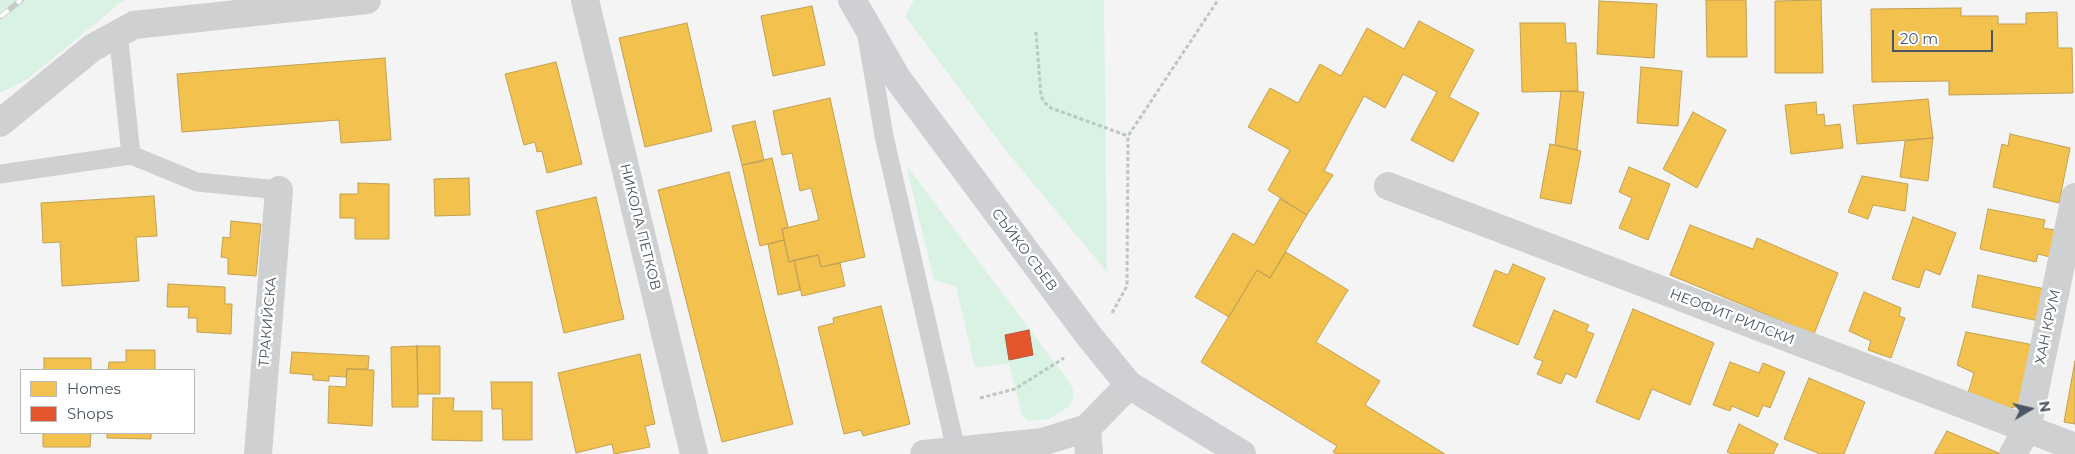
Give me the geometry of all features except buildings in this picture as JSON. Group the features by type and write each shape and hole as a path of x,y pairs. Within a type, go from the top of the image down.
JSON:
{"street":[{"path":"0,123 92,48 118,32 150,22 367,0"},
{"name":"НИКОЛА ПЕТКОВ","path":"585,0 694,454"},
{"name":"СЪЙКО СЪЕВ","path":"858,10 897,78 1089,336 1129,385 1242,454"},
{"name":"НЕОФИТ РИЛСКИ","path":"1388,186 2075,447"},
{"name":"ТРАКИЙСКА","path":"258,454 279,190"},
{"name":"ХАН КРУМ","path":"2014,454 2027,429 2075,198"},
{"path":"924,454 1042,442 1088,441 1129,385"}],"lane":[{"path":"858,10 884,136 956,450"},
{"path":"118,32 131,155"},
{"path":"0,174 131,155 197,182 279,190"}],"path":[{"path":"1112,314 1127,286 1128,136 1218,0"},
{"path":"1036,32 1041,96 1044,102 1051,108 1128,136"},
{"path":"980,398 1015,389 1064,358"}],"green space":[{"path":"0,0 124,0 29,78 0,93"},
{"path":"914,0 1104,0 1107,272 1007,152 905,16"},
{"path":"906,165 1073,389 1073,398 1068,407 1049,419 1029,421 1022,415 1009,363 975,368 956,286 934,280"}],"railway":[{"path":"0,17 21,0"}]}
